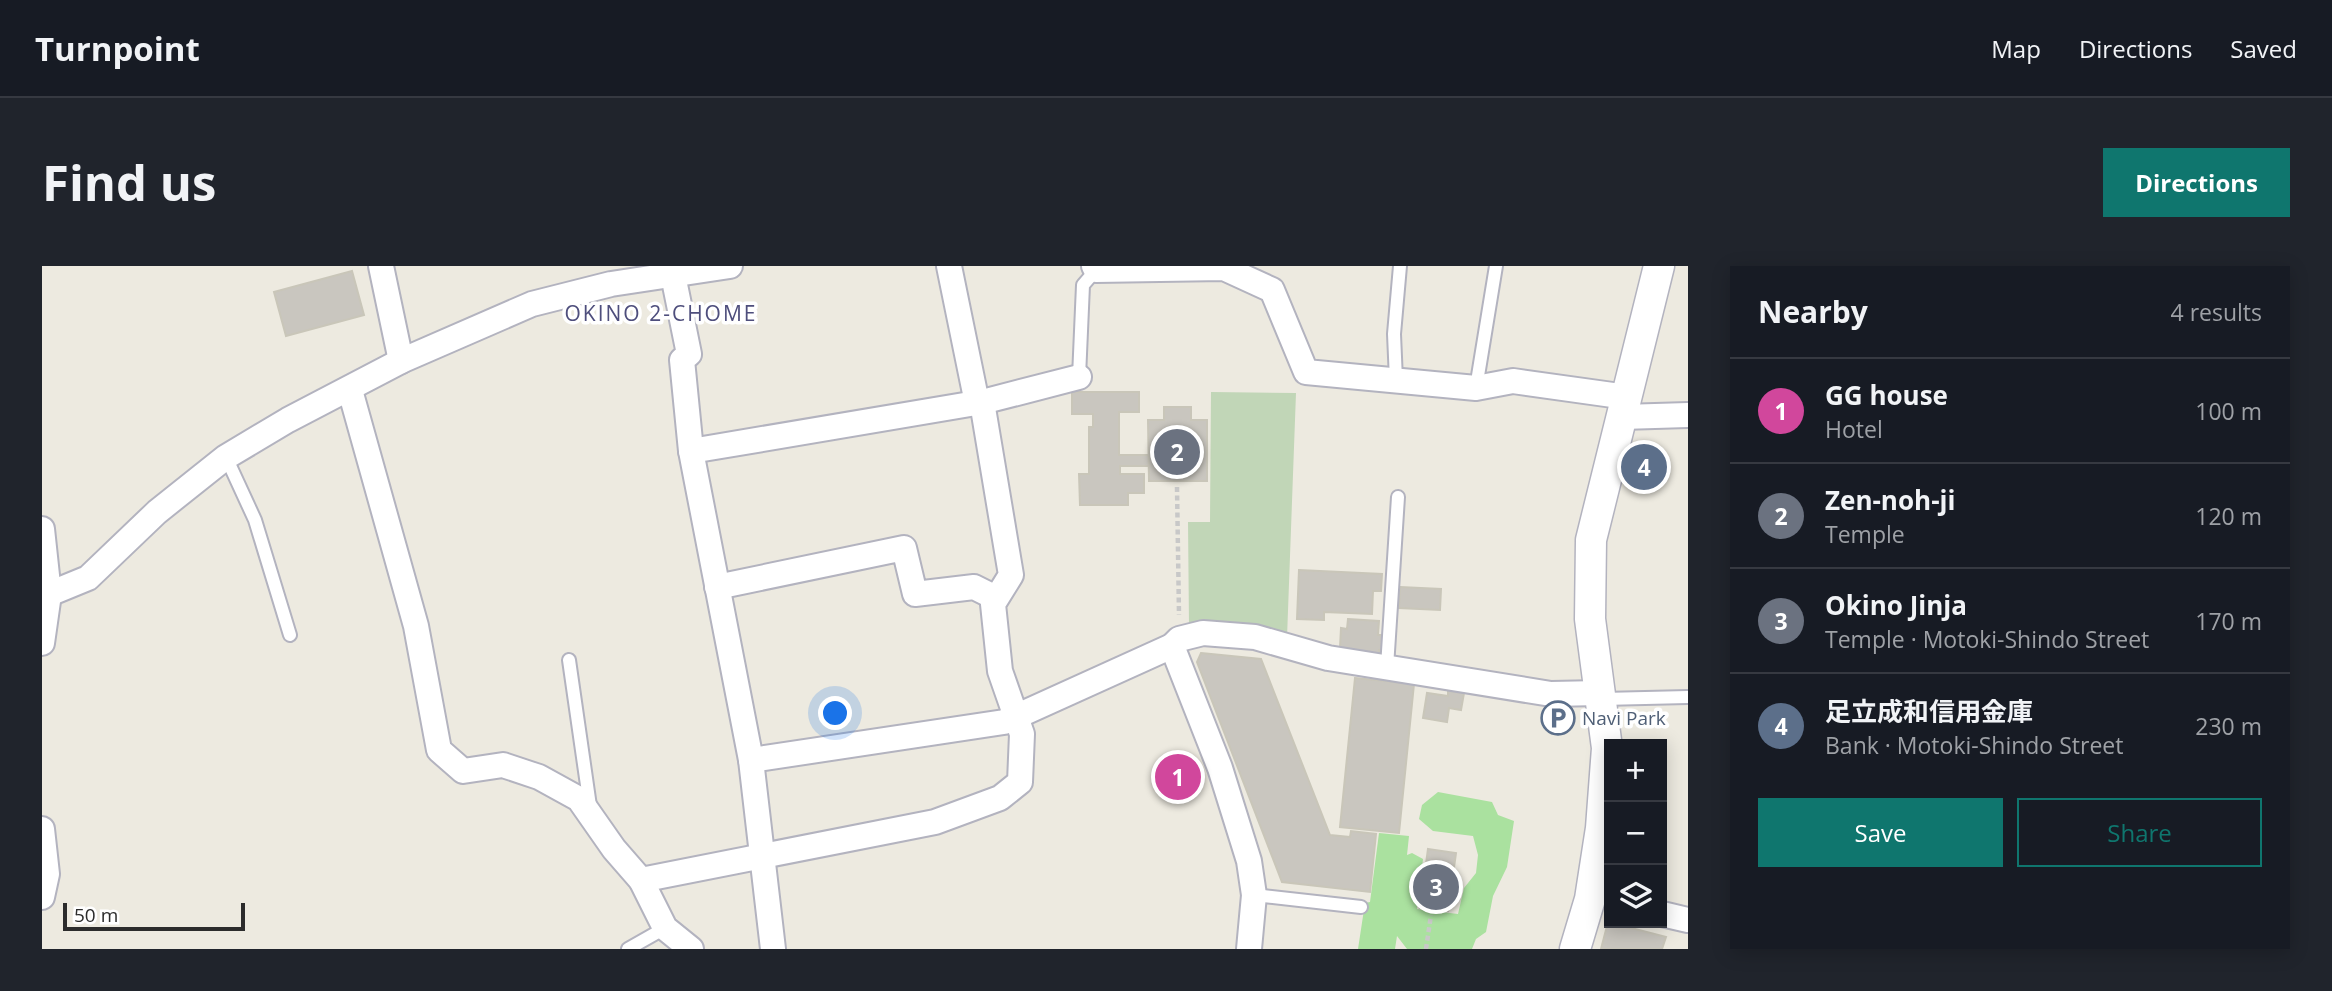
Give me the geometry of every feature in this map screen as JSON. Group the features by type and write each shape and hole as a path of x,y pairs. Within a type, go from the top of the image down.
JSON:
{"street":[{"path":"381,266 401,361"},
{"path":"48,594 88,578 157,512 226,457 288,420 351,390 401,361 532,304 611,275 673,275 730,266"},
{"path":"640,880 935,822 1000,798 1020,782 1022,734 1000,671 993,604 1010,575 979,403 949,266"},
{"path":"1575,949 1600,901 1601,828 1607,748 1590,619 1591,540 1659,266"},
{"path":"1095,268 1225,267 1272,290 1306,372 1476,388 1513,381 1625,407 1688,415"},
{"path":"673,275 689,354 682,360 691,452 751,760 773,949"},
{"path":"691,452 979,403 1079,377"},
{"path":"351,390 416,626 439,750 463,771 503,765 539,777 579,799 640,880 665,928 691,949"},
{"path":"42,529 48,594 42,639"},
{"path":"717,587 904,548 915,594 974,587 996,598"},
{"path":"751,760 1004,722 1176,642 1203,633 1255,638 1328,658 1550,694 1600,696"},
{"path":"1176,642 1249,861 1254,895 1249,949"},
{"path":"42,829 47,874 42,897"},
{"path":"1667,915 1688,920"}],"lane":[{"path":"1396,380 1394,334 1400,266"},
{"path":"1476,388 1496,266"},
{"path":"1079,377 1083,285 1095,268"},
{"path":"226,457 255,520 290,635"},
{"path":"1387,667 1398,497"},
{"path":"569,660 592,817"},
{"path":"1600,696 1688,697"},
{"path":"1254,895 1362,907"},
{"path":"628,949 665,928"}],"path":[{"path":"1176,642 1177,486"},
{"path":"1426,949 1432,915"}],"green space":[{"path":"1211,392 1296,393 1287,638 1189,626 1188,522 1210,522"},
{"path":"1438,792 1492,802 1498,815 1514,821 1507,867 1493,896 1486,932 1476,939 1472,949 1407,949 1397,936 1395,949 1358,949 1365,903 1370,902 1379,833 1409,836 1407,855 1412,853 1423,859 1417,909 1458,914 1464,888 1476,873 1478,855 1473,836 1433,831 1419,819 1422,805"}],"building":[{"path":"352,271 364,315 286,336 274,292"},
{"path":"1072,392 1139,392 1139,412 1119,412 1119,455 1149,455 1149,466 1120,466 1120,474 1144,474 1144,493 1128,493 1128,505 1080,505 1079,474 1089,474 1089,427 1093,427 1093,414 1072,414"},
{"path":"1164,407 1191,407 1191,420 1207,420 1207,481 1149,481 1148,420 1164,420"},
{"path":"1299,570 1382,574 1381,591 1373,591 1372,614 1324,612 1324,620 1297,619"},
{"path":"1400,587 1441,589 1440,610 1399,608"},
{"path":"1348,619 1379,621 1378,635 1383,635 1383,650 1379,650 1379,655 1348,654 1348,648 1340,648 1341,628 1347,629"},
{"path":"1201,653 1261,659 1330,835 1350,837 1351,831 1376,834 1370,892 1282,882 1197,662"},
{"path":"1355,678 1414,684 1399,833 1340,827"},
{"path":"1448,691 1464,693 1461,710 1449,708 1447,722 1423,718 1427,693 1448,696"},
{"path":"1428,849 1456,853 1448,911 1420,908"},
{"path":"1606,928 1631,928 1666,937 1662,949 1601,949"}],"place":[{"name":"Zen-noh-ji","path":"1177,452"},
{"name":"足立成和信用金庫","path":"1644,467"},
{"name":"Navi Park","path":"1558,718"},
{"name":"GG house","path":"1178,777"},
{"name":"Okino Jinja","path":"1436,887"}],"district":[{"name":"OKINO 2-CHOME","path":"661,314"}]}
